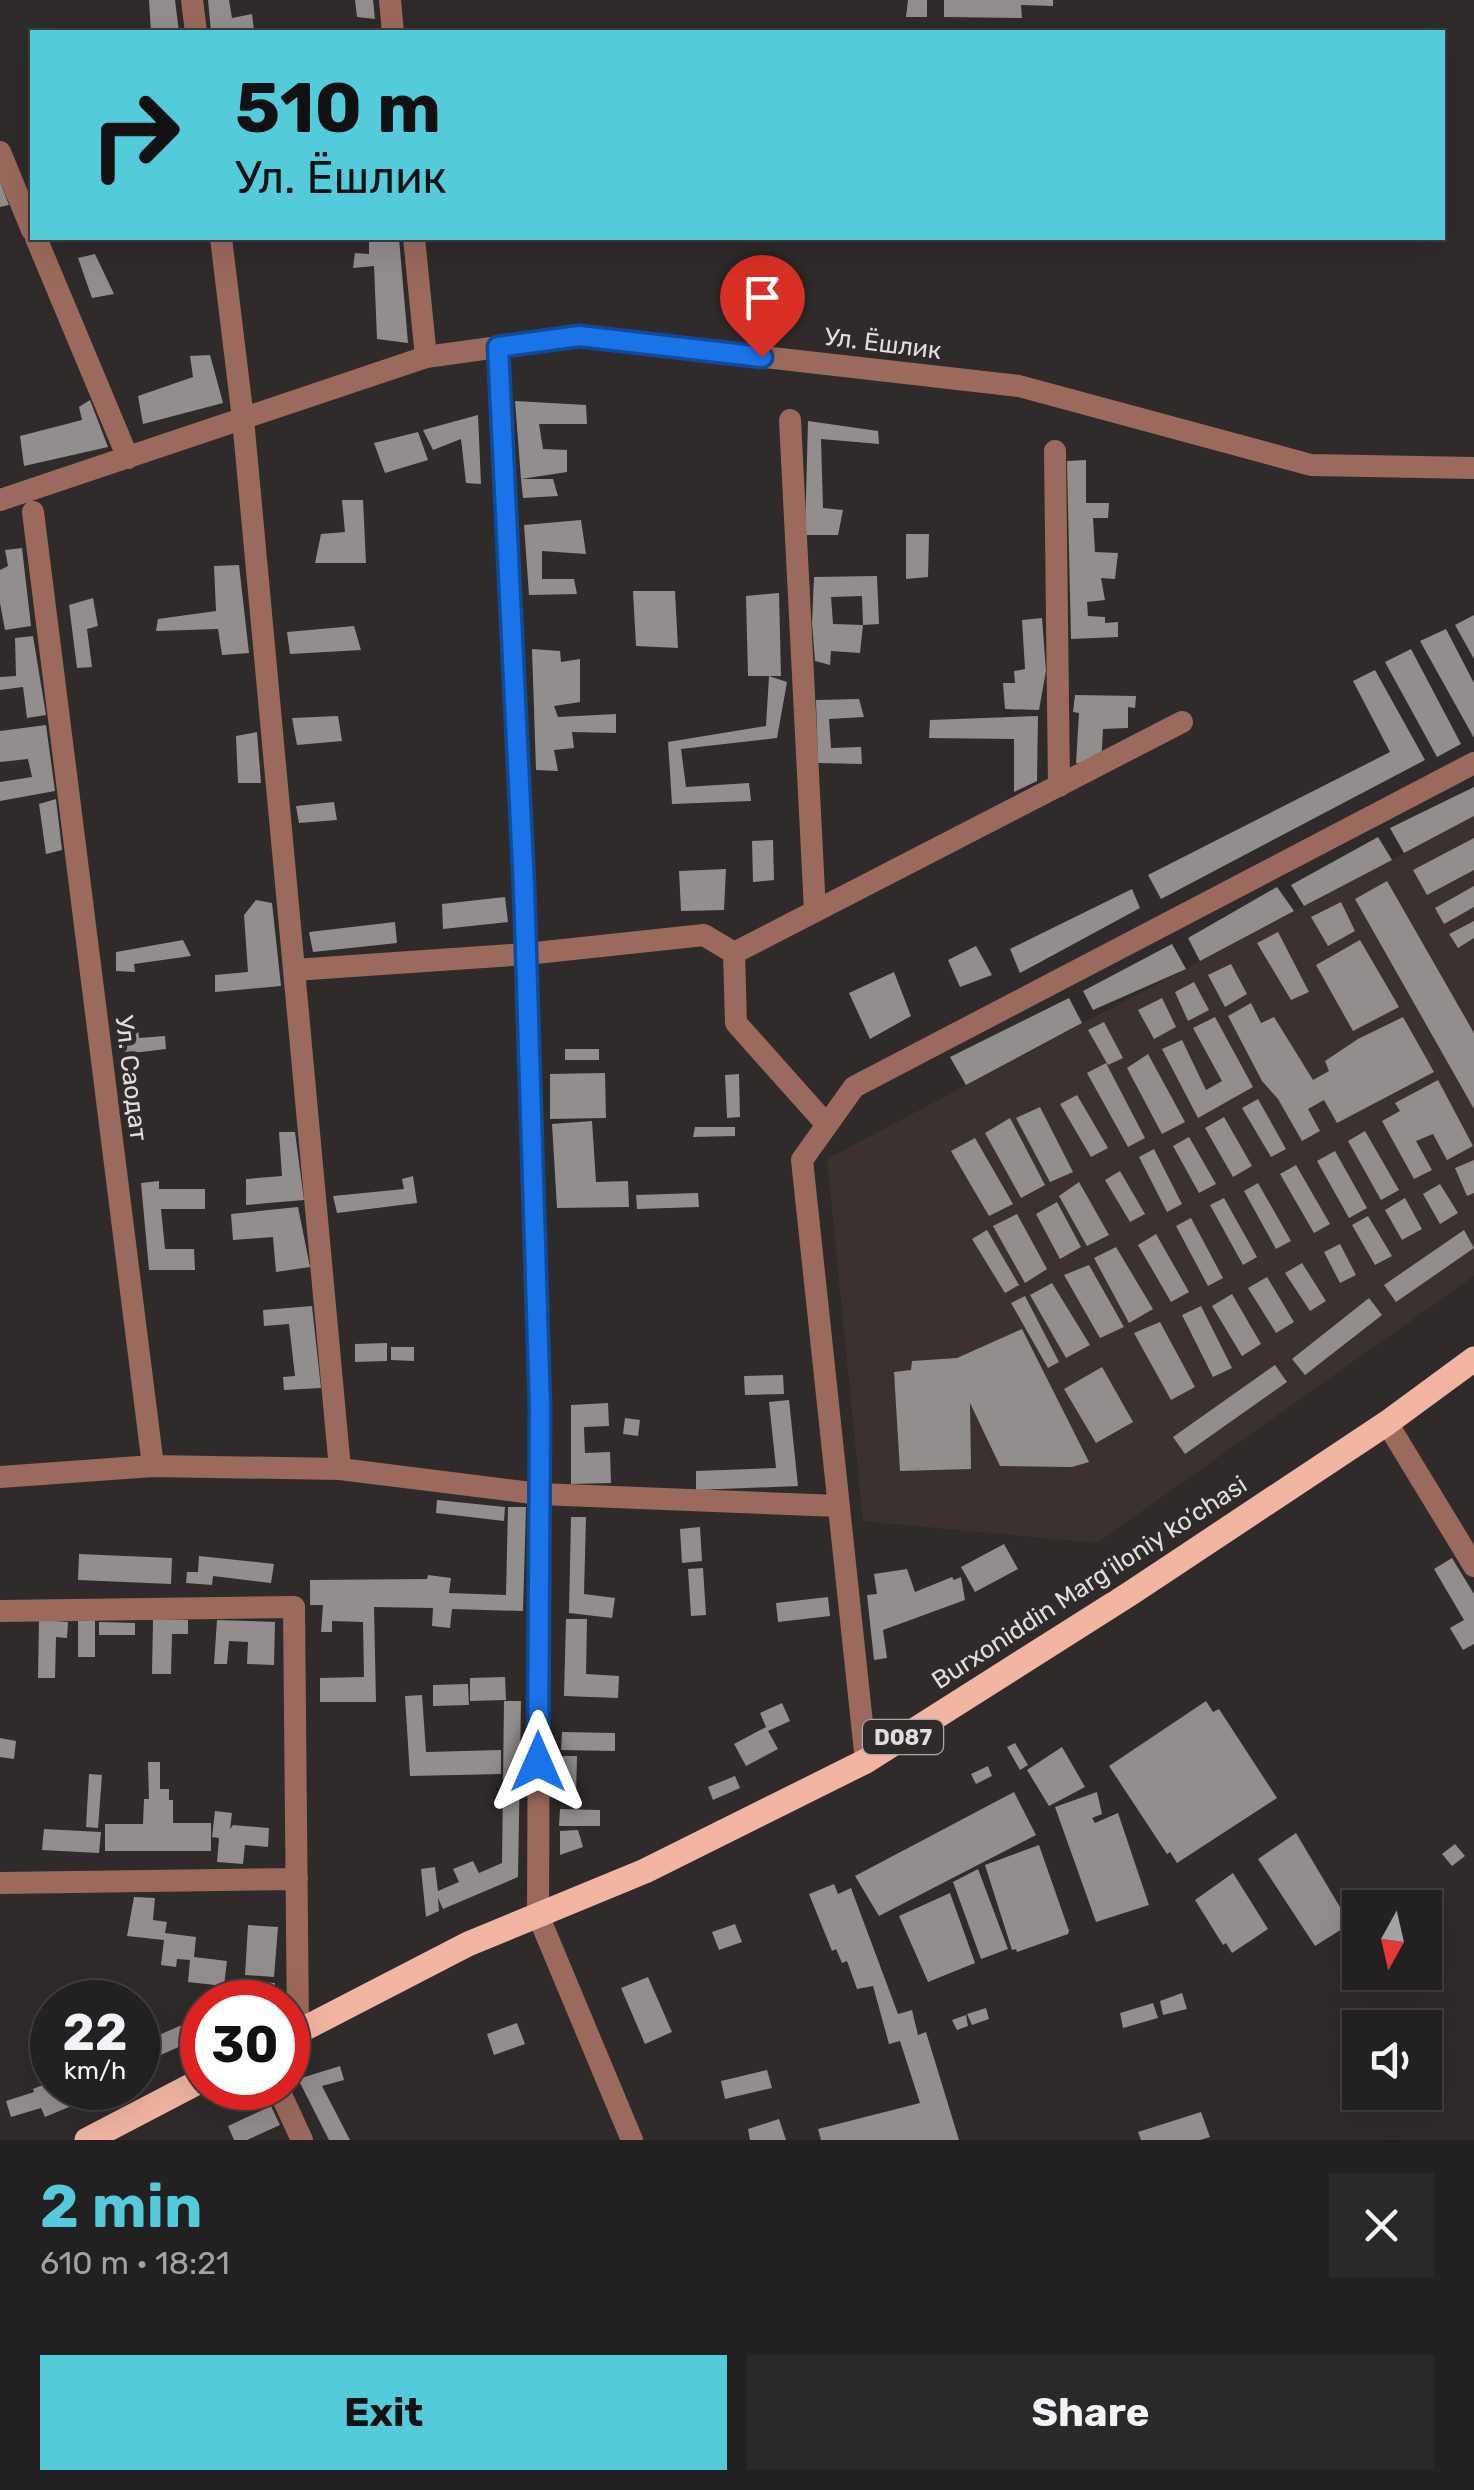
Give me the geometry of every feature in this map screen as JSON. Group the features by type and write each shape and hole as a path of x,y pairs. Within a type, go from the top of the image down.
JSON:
{"main road":[{"name":"Burxoniddin Marg’iloniy ko’chasi","path":"310,2025 468,1944 644,1871 866,1761 1131,1594 1387,1423 1474,1359"},
{"path":"87,2140 180,2091"}],"street":[{"path":"192,0 196,30"},
{"path":"390,0 393,30"},
{"path":"0,152 30,225"},
{"path":"37,240 128,458"},
{"path":"220,240 242,419 340,1469"},
{"path":"414,240 426,357"},
{"name":"Ул. Ёшлик","path":"0,500 426,357 579,336 1019,386 1311,466 1474,468"},
{"path":"498,347 526,954 540,1388 538,1915 632,2140"},
{"path":"790,420 815,911"},
{"path":"1055,451 1059,786"},
{"name":"Ул. Саодат","path":"33,512 153,1466"},
{"path":"734,954 1182,722"},
{"path":"866,1761 802,1160 854,1087 1474,763"},
{"path":"294,970 526,954 704,934 734,954"},
{"path":"734,954 736,1023 827,1125"},
{"path":"1387,1423 1474,1566"},
{"path":"0,1477 153,1466 340,1469 540,1494 839,1506"},
{"path":"0,1611 294,1607 294,1980"},
{"path":"0,1883 297,1879"},
{"path":"288,2110 302,2140"}],"shaded area":[{"path":"1474,816 1474,1276 1097,1543 863,1521 827,1159"}],"building":[{"path":"149,0 175,0 179,30 151,30"},
{"path":"208,0 229,0 232,18 252,14 254,30 211,30"},
{"path":"355,0 373,0 375,19 357,17"},
{"path":"908,0 927,0 927,17 906,17"},
{"path":"944,0 1053,0 1053,6 1021,5 1022,18 944,17"},
{"path":"0,181 9,205 0,207"},
{"path":"369,240 399,240 408,343 377,339 374,266 353,268 355,253 369,254"},
{"path":"95,254 114,294 92,298 78,258"},
{"path":"210,355 223,403 143,424 138,396 193,377 190,356"},
{"path":"90,400 108,447 24,466 20,436 82,420 79,407"},
{"path":"515,401 586,405 587,424 539,424 543,449 567,450 567,472 521,479"},
{"path":"478,415 481,484 466,483 461,439 433,450 423,430"},
{"path":"808,421 878,431 879,444 821,439 823,508 843,510 838,535 805,535"},
{"path":"418,432 428,460 385,473 374,443"},
{"path":"1086,460 1086,503 1109,503 1108,518 1093,518 1095,552 1118,553 1115,579 1101,578 1105,600 1087,602 1088,616 1105,617 1105,623 1118,622 1118,637 1071,639 1067,461"},
{"path":"521,479 553,479 558,496 523,498"},
{"path":"342,500 363,500 366,563 315,563 321,534 345,532"},
{"path":"581,520 586,554 542,551 542,579 574,579 577,594 529,595 524,525"},
{"path":"906,534 929,534 928,577 906,579"},
{"path":"22,548 31,626 5,630 0,570 8,566 5,550"},
{"path":"239,565 249,653 222,655 218,629 156,631 158,619 216,611 214,566"},
{"path":"877,576 879,624 863,625 860,653 831,651 830,665 815,661 814,577","holes":["862,596 863,625 833,624 831,597"]},
{"path":"633,591 675,591 678,648 636,646"},
{"path":"779,593 781,676 748,676 746,596"},
{"path":"93,598 98,626 87,629 92,667 77,668 69,605"},
{"path":"1474,615 1474,659 1455,625"},
{"path":"1042,618 1046,671 1039,710 1005,709 1003,683 1015,683 1014,671 1025,669 1022,620"},
{"path":"354,626 361,650 290,654 287,632"},
{"path":"1446,629 1474,683 1474,738 1420,641"},
{"path":"33,636 46,715 27,718 23,687 0,690 0,677 16,676 15,638"},
{"path":"532,649 560,651 561,662 580,659 580,702 554,706 558,717 616,714 616,733 572,732 574,748 554,750 558,771 536,770"},
{"path":"1411,649 1461,744 1437,757 1385,662"},
{"path":"1375,670 1425,760 1161,899 1148,875 1390,752 1353,681"},
{"path":"769,676 787,682 777,738 681,749 686,787 749,783 751,801 672,804 668,742 766,726"},
{"path":"1075,695 1136,696 1135,708 1128,707 1128,728 1103,729 1101,764 1076,763 1079,713 1073,712"},
{"path":"859,699 864,717 829,719 831,748 861,747 862,764 818,763 816,700"},
{"path":"338,716 342,741 297,745 292,718"},
{"path":"1038,716 1037,781 1014,792 1014,739 929,738 930,720"},
{"path":"46,725 55,791 0,801 0,782 32,777 28,759 0,762 0,731"},
{"path":"257,732 261,783 238,783 236,736"},
{"path":"1474,787 1474,816 1404,853 1390,828"},
{"path":"56,799 62,850 46,854 39,804"},
{"path":"334,802 337,820 299,823 296,806"},
{"path":"1378,837 1392,860 1304,906 1291,885"},
{"path":"1474,838 1474,870 1427,895 1413,870"},
{"path":"773,840 774,880 753,882 752,841"},
{"path":"726,869 724,910 681,911 679,871"},
{"path":"1387,881 1474,1033 1474,1109 1355,899"},
{"path":"1474,886 1474,907 1444,924 1435,908"},
{"path":"1277,887 1294,911 1200,961 1188,938"},
{"path":"1132,889 1140,908 1020,973 1010,949"},
{"path":"505,897 508,922 443,929 442,904"},
{"path":"256,900 272,903 281,986 215,992 215,975 248,972 244,915"},
{"path":"1341,902 1355,931 1328,946 1311,917"},
{"path":"1474,921 1474,938 1458,948 1449,934"},
{"path":"395,922 397,943 313,952 309,932"},
{"path":"1278,932 1309,992 1291,1000 1257,943"},
{"path":"183,940 191,956 134,964 135,972 116,971 116,952"},
{"path":"1360,940 1399,1007 1353,1031 1316,965"},
{"path":"1172,944 1186,969 1093,1010 1083,991"},
{"path":"976,946 992,975 960,987 948,960"},
{"path":"1231,964 1247,994 1225,1007 1208,975"},
{"path":"894,972 911,1016 870,1039 849,993"},
{"path":"1194,982 1209,1010 1188,1021 1175,992"},
{"path":"1069,998 1082,1023 966,1085 950,1057"},
{"path":"1162,998 1176,1027 1154,1039 1138,1010"},
{"path":"1251,1003 1261,1023 1274,1017 1313,1080 1329,1071 1325,1061 1403,1017 1434,1072 1337,1123 1324,1100 1308,1109 1320,1131 1302,1141 1278,1099 1262,1081 1228,1016"},
{"path":"1215,1017 1253,1087 1198,1118 1162,1049 1182,1040 1206,1090 1222,1081 1193,1028"},
{"path":"1104,1022 1123,1058 1108,1065 1088,1030"},
{"path":"121,1028 138,1028 139,1038 165,1036 166,1049 124,1054"},
{"path":"565,1049 599,1049 599,1060 565,1060"},
{"path":"1148,1054 1185,1122 1162,1134 1127,1068"},
{"path":"1106,1063 1145,1138 1128,1147 1087,1073"},
{"path":"605,1073 606,1118 550,1119 550,1074"},
{"path":"739,1074 740,1117 727,1118 725,1075"},
{"path":"1438,1080 1473,1146 1447,1160 1433,1134 1416,1141 1432,1170 1414,1179 1382,1121 1400,1111 1395,1103"},
{"path":"1077,1095 1108,1148 1091,1157 1060,1104"},
{"path":"1258,1099 1286,1149 1271,1157 1242,1108"},
{"path":"1040,1107 1073,1172 1050,1182 1016,1118"},
{"path":"1224,1117 1252,1166 1233,1177 1205,1128"},
{"path":"1010,1118 1045,1185 1021,1198 985,1133"},
{"path":"592,1121 596,1182 628,1181 629,1207 557,1208 552,1124"},
{"path":"695,1127 735,1127 735,1136 693,1137"},
{"path":"1365,1131 1399,1190 1381,1200 1348,1141"},
{"path":"279,1132 295,1132 304,1200 246,1205 246,1179 282,1176"},
{"path":"1189,1137 1216,1184 1199,1193 1173,1146"},
{"path":"975,1138 1013,1204 989,1216 951,1151"},
{"path":"1154,1149 1182,1204 1167,1212 1139,1157"},
{"path":"1335,1151 1367,1208 1349,1218 1317,1161"},
{"path":"1474,1160 1474,1193 1467,1196 1455,1168"},
{"path":"1296,1165 1330,1224 1314,1233 1280,1174"},
{"path":"1120,1171 1145,1214 1130,1222 1105,1180"},
{"path":"413,1176 417,1203 337,1213 333,1196 404,1189 402,1179"},
{"path":"159,1181 159,1189 205,1189 205,1209 161,1209 165,1249 194,1249 195,1270 149,1270 141,1183"},
{"path":"1079,1182 1109,1235 1087,1246 1059,1196"},
{"path":"1258,1183 1291,1241 1276,1249 1244,1191"},
{"path":"1440,1184 1458,1213 1440,1224 1423,1194"},
{"path":"698,1193 699,1207 637,1209 636,1195"},
{"path":"1224,1198 1257,1257 1243,1265 1210,1205"},
{"path":"1405,1198 1422,1229 1402,1240 1385,1210"},
{"path":"1057,1202 1081,1247 1060,1259 1036,1214"},
{"path":"298,1207 310,1267 276,1272 273,1237 233,1240 231,1214"},
{"path":"1017,1214 1047,1269 1025,1283 993,1226"},
{"path":"1368,1216 1392,1256 1375,1265 1352,1225"},
{"path":"1191,1218 1223,1278 1208,1286 1176,1226"},
{"path":"987,1230 1019,1285 1005,1293 972,1239"},
{"path":"1464,1230 1474,1248 1396,1302 1384,1285"},
{"path":"1156,1234 1189,1292 1171,1302 1138,1245"},
{"path":"1340,1244 1356,1275 1340,1283 1324,1252"},
{"path":"1116,1247 1153,1309 1129,1323 1094,1258"},
{"path":"1302,1263 1326,1301 1310,1311 1285,1273"},
{"path":"1089,1265 1124,1327 1100,1338 1064,1275"},
{"path":"1267,1277 1294,1322 1276,1333 1248,1288"},
{"path":"1052,1283 1090,1345 1066,1358 1030,1295"},
{"path":"1232,1294 1261,1344 1242,1356 1212,1306"},
{"path":"1025,1296 1059,1362 1048,1368 1011,1303"},
{"path":"1369,1298 1382,1315 1305,1375 1292,1359"},
{"path":"312,1306 321,1388 284,1390 283,1377 295,1376 289,1324 264,1326 263,1310"},
{"path":"1201,1306 1232,1368 1213,1377 1182,1315"},
{"path":"1160,1322 1195,1387 1171,1400 1134,1333"},
{"path":"1022,1329 1089,1462 1072,1467 1000,1466 970,1403 971,1469 900,1471 894,1372 911,1370 912,1361 957,1358"},
{"path":"387,1343 387,1361 355,1362 355,1344"},
{"path":"391,1347 414,1347 414,1361 391,1360"},
{"path":"1275,1365 1287,1382 1185,1454 1173,1437"},
{"path":"1102,1367 1133,1422 1096,1443 1064,1389"},
{"path":"783,1375 784,1394 745,1395 744,1376"},
{"path":"789,1400 798,1486 696,1490 696,1471 776,1468 769,1402"},
{"path":"608,1403 609,1426 584,1427 585,1453 610,1452 611,1483 571,1484 571,1405"},
{"path":"625,1418 640,1420 638,1436 623,1434"},
{"path":"437,1500 505,1507 504,1521 436,1513"},
{"path":"508,1507 526,1507 523,1611 452,1609 450,1628 432,1626 433,1608 374,1607 376,1702 320,1702 320,1678 364,1677 363,1622 332,1621 332,1632 321,1632 323,1605 310,1605 310,1580 427,1579 428,1575 451,1578 449,1593 506,1595"},
{"path":"571,1517 586,1517 584,1594 615,1598 612,1618 569,1613"},
{"path":"700,1527 702,1561 682,1563 680,1529"},
{"path":"1004,1544 1018,1569 975,1592 961,1567"},
{"path":"79,1554 172,1558 171,1584 78,1580"},
{"path":"199,1556 274,1564 271,1583 213,1576 212,1585 186,1583 187,1572 198,1572"},
{"path":"1452,1558 1474,1594 1474,1644 1463,1650 1450,1628 1464,1620 1434,1569"},
{"path":"703,1568 706,1615 691,1616 688,1569"},
{"path":"907,1569 915,1592 961,1577 965,1600 883,1630 887,1658 874,1660 867,1595 877,1594 874,1574"},
{"path":"828,1597 830,1616 778,1622 776,1603"},
{"path":"153,1619 188,1620 188,1634 172,1634 171,1674 152,1674"},
{"path":"566,1619 587,1619 586,1674 619,1676 618,1698 564,1696"},
{"path":"39,1620 68,1622 67,1638 56,1637 55,1678 38,1678"},
{"path":"95,1620 95,1657 78,1657 78,1621"},
{"path":"217,1620 275,1622 274,1665 247,1664 248,1642 229,1641 227,1664 214,1664"},
{"path":"99,1622 135,1623 135,1635 99,1635"},
{"path":"505,1677 506,1700 470,1701 470,1678"},
{"path":"468,1684 469,1705 433,1706 433,1685"},
{"path":"422,1695 426,1752 501,1750 501,1774 410,1776 405,1696"},
{"path":"504,1701 521,1701 518,1877 443,1909 438,1898 439,1911 426,1917 421,1869 435,1867 438,1891 459,1882 453,1869 473,1861 479,1873 502,1863"},
{"path":"1206,1701 1213,1712 1219,1709 1277,1798 1177,1863 1170,1852 1167,1854 1109,1766"},
{"path":"782,1703 790,1721 768,1731 778,1749 746,1766 734,1744 766,1727 760,1713"},
{"path":"562,1732 615,1733 615,1751 561,1750"},
{"path":"0,1738 16,1741 14,1759 0,1757"},
{"path":"1015,1743 1028,1765 1020,1770 1007,1747"},
{"path":"1062,1747 1085,1787 1049,1806 1027,1770"},
{"path":"558,1756 577,1756 576,1798 558,1798"},
{"path":"148,1762 160,1762 160,1789 169,1789 173,1823 211,1823 211,1851 105,1851 105,1824 143,1824 144,1799 149,1799"},
{"path":"988,1766 992,1776 976,1784 971,1774"},
{"path":"89,1774 102,1775 98,1828 86,1827"},
{"path":"735,1776 740,1788 713,1800 708,1787"},
{"path":"1014,1792 1036,1835 879,1916 855,1876"},
{"path":"1097,1792 1102,1814 1092,1818 1095,1823 1118,1813 1149,1905 1096,1922 1055,1807"},
{"path":"560,1809 600,1810 600,1826 559,1826"},
{"path":"215,1811 232,1813 230,1829 233,1825 269,1828 268,1847 245,1845 243,1864 217,1862 219,1838 212,1837"},
{"path":"44,1829 101,1832 99,1853 42,1850"},
{"path":"578,1830 583,1847 560,1855 560,1831"},
{"path":"1296,1833 1342,1911 1342,1929 1315,1946 1258,1859"},
{"path":"1455,1844 1465,1856 1452,1866 1442,1854"},
{"path":"1039,1845 1069,1931 1017,1952 1012,1950 985,1865"},
{"path":"978,1869 1008,1949 981,1959 953,1882"},
{"path":"1233,1873 1268,1929 1232,1953 1195,1900"},
{"path":"834,1884 838,1894 851,1888 898,2014 912,2010 918,2035 926,2032 959,2140 821,2140 818,2129 920,2103 900,2041 889,2044 873,1986 857,1989 847,1961 842,1963 836,1949 832,1951 809,1894"},
{"path":"950,1893 975,1963 928,1982 899,1916"},
{"path":"134,1897 155,1898 153,1920 167,1922 165,1933 196,1937 194,1957 227,1961 225,1980 188,1980 190,1960 177,1959 176,1967 161,1965 164,1940 127,1936"},
{"path":"735,1924 742,1942 719,1950 712,1932"},
{"path":"248,1925 278,1927 274,1977 245,1975"},
{"path":"648,1977 672,2032 645,2044 621,1988"},
{"path":"1182,1993 1187,2009 1163,2015 1160,2001"},
{"path":"1153,2003 1158,2018 1123,2028 1120,2013"},
{"path":"986,2008 989,2019 972,2025 967,2014"},
{"path":"966,2015 968,2026 957,2030 952,2020"},
{"path":"517,2023 525,2044 494,2055 487,2034"},
{"path":"180,2026 180,2046 160,2055 160,2034"},
{"path":"340,2066 344,2080 322,2086 350,2140 329,2140 310,2103 310,2075"},
{"path":"767,2070 772,2088 725,2099 721,2081"},
{"path":"30,2093 30,2110 34,2110 11,2117 6,2101"},
{"path":"42,2110 62,2110 45,2117"},
{"path":"262,2110 273,2110 280,2125 247,2140 234,2140 228,2126"},
{"path":"1201,2112 1210,2137 1141,2140 1138,2132"},
{"path":"779,2119 786,2140 750,2140 748,2129"}],"route":[{"path":"538,1762 540,1408 524,887 498,347 579,336 762,357"}]}
